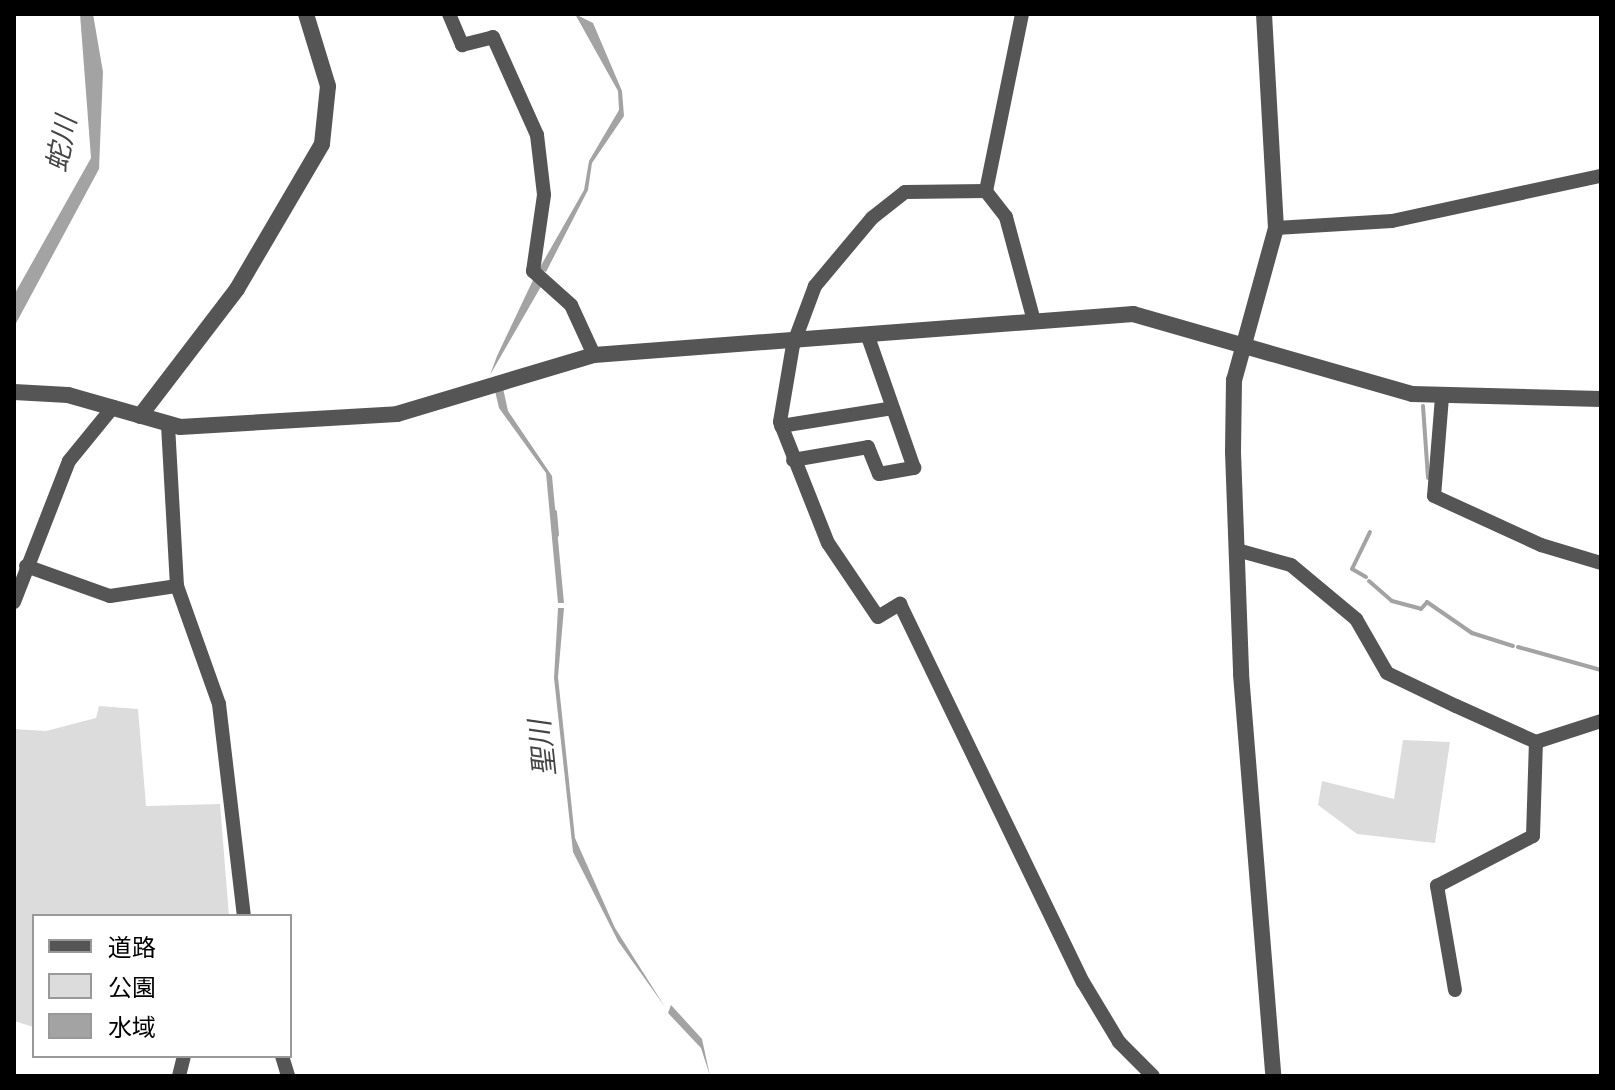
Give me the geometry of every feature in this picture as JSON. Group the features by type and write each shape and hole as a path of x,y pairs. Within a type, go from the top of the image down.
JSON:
{"street":[{"path":"140,416 237,289 322,144 328,86 306,14"},
{"path":"449,14 462,45 493,37 537,135 544,195 533,271 571,305 594,355"},
{"path":"1022,14 986,191 1015,241 1034,321"},
{"path":"1264,14 1276,228 1234,380 1237,550 1273,1076"},
{"path":"1276,228 1392,221 1601,176"},
{"path":"986,191 924,189 886,204 815,286 793,345 781,426 828,543 878,617 900,604 1068,955 1119,1042 1153,1076"},
{"path":"14,392 113,407 168,425 417,411 594,355 793,345 1133,314 1243,340 1442,397 1601,399"},
{"path":"793,460 868,447 879,474 914,468 868,337"},
{"path":"1442,397 1434,496 1526,539 1601,563"},
{"path":"14,602 69,461 113,407"},
{"path":"781,426 893,408"},
{"path":"168,425 177,586 219,704 244,914"},
{"path":"1237,550 1279,557 1308,579 1356,619 1387,673 1536,742 1601,721"},
{"path":"26,566 110,596 177,586"},
{"path":"1455,990 1437,886 1533,836 1536,742"}],"green space":[{"path":"99,706 138,709 146,806 220,804 229,914 32,914 32,1026 14,1021 14,729 46,731 96,718"},
{"path":"1403,740 1450,742 1435,843 1357,834 1318,805 1322,781 1394,799"}],"water":[{"path":"80,14 93,14 103,72 99,169 14,327 14,295 91,158"},
{"path":"575,14 593,23 622,91 624,116 592,163 588,190 546,272 539,269 584,190 589,161 619,110 618,91"},
{"path":"534,278 543,283 490,375 497,356"},
{"path":"503,388 508,411 552,476 564,603 558,603 546,473 499,408 495,391"},
{"path":"558,608 564,608 558,677 575,838 615,928 665,1007 618,941 573,852 554,678"},
{"path":"671,1005 702,1039 710,1076 701,1048 668,1013"}],"waterway":[{"path":"1423,406 1428,478"},
{"name":"聖川","path":"555,512 557,535"},
{"path":"1366,577 1352,569 1370,532"},
{"path":"1369,581 1392,601 1421,609 1427,602 1472,633 1513,646"},
{"path":"1518,647 1601,670"}],"water label":[{"name":"蛇川","path":"62,144"}]}
